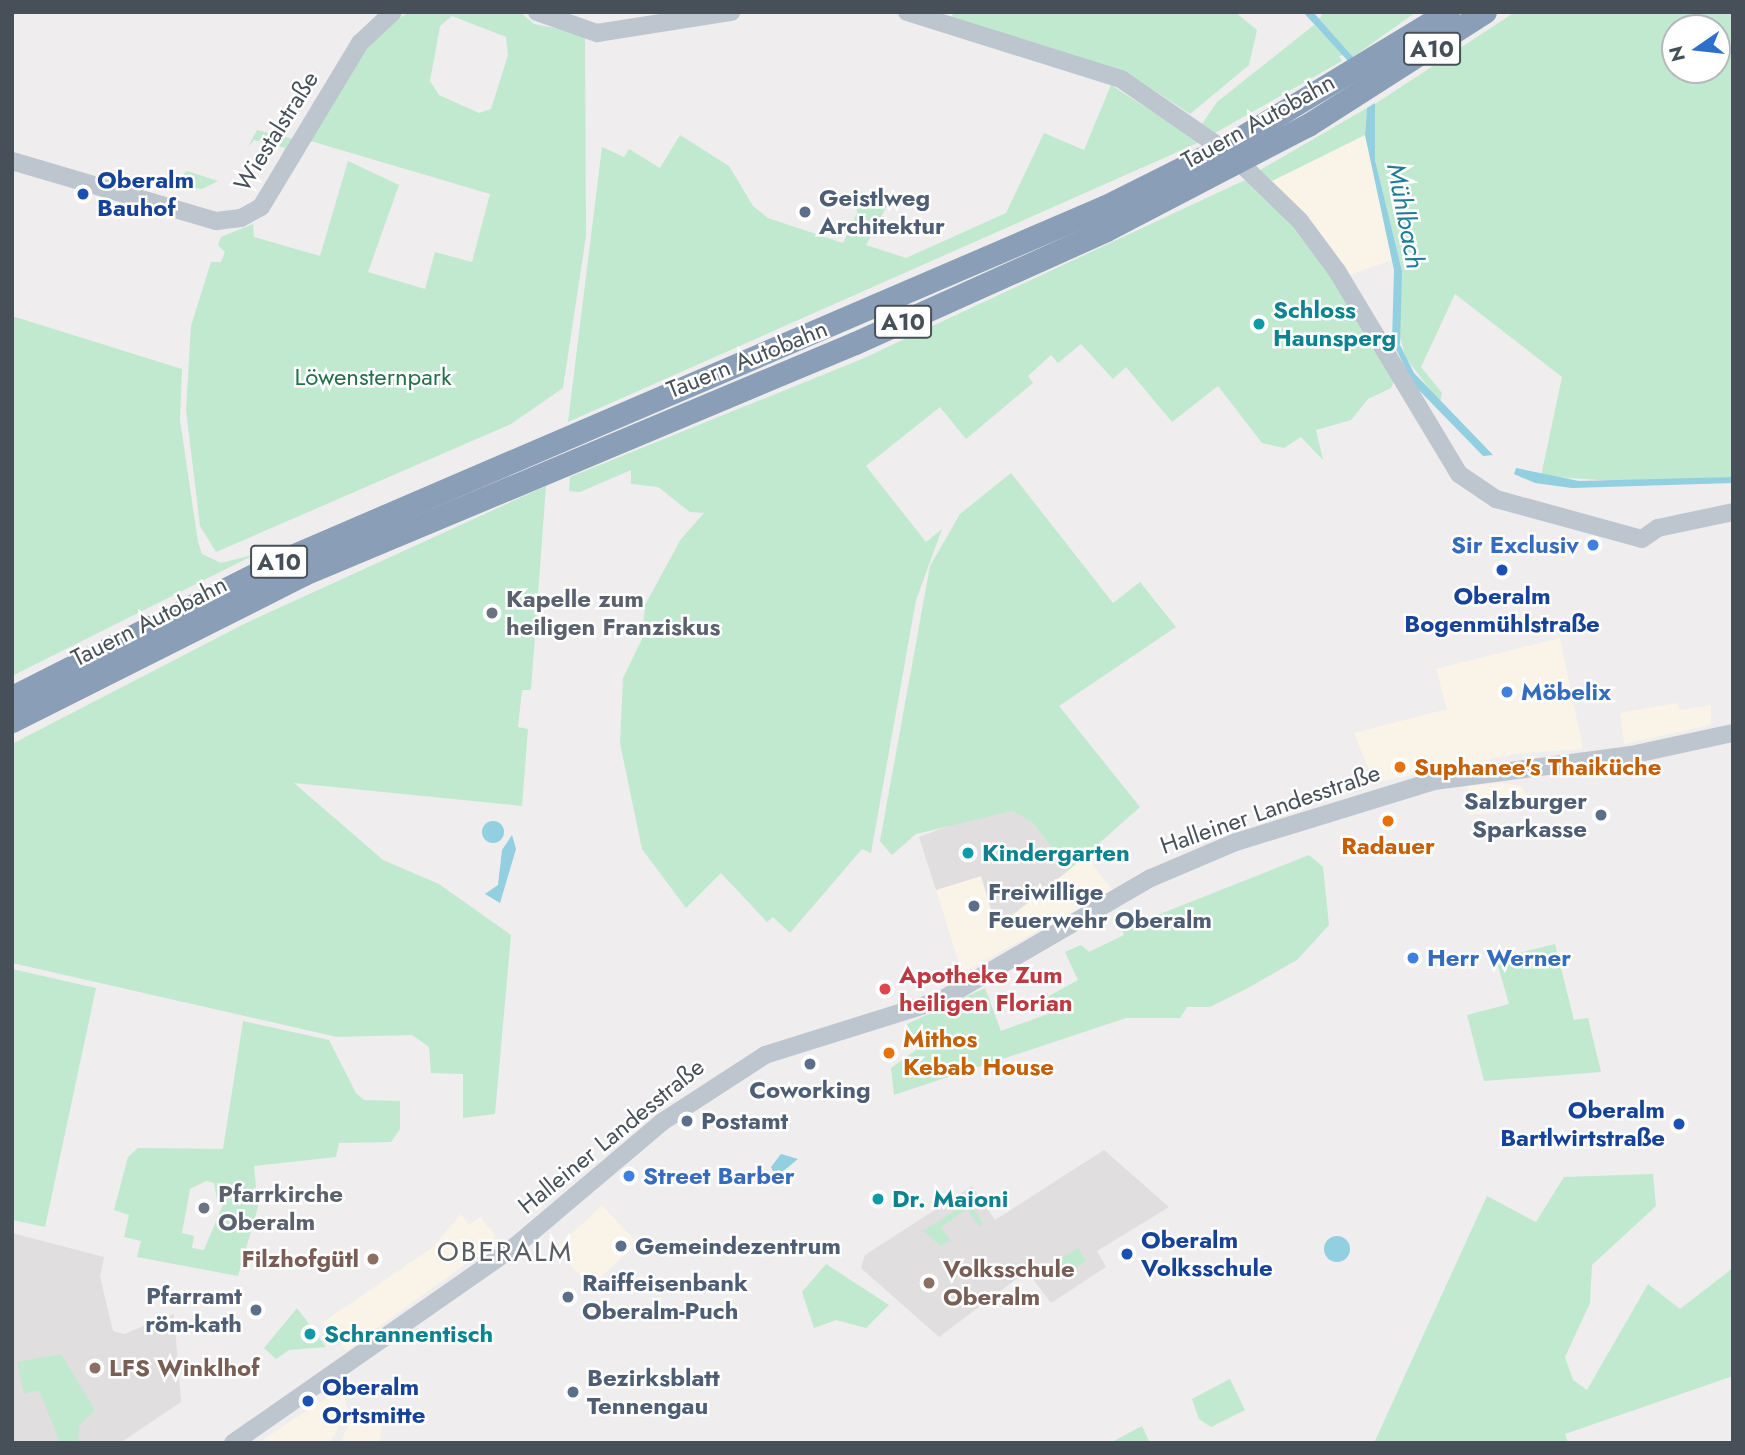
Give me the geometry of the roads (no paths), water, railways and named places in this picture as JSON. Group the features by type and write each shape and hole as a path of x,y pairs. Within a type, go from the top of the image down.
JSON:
{"highway":[{"name":"Tauern Autobahn","path":"12,697 287,558 855,343 1241,163 1363,80 1448,12"},
{"name":"Tauern Autobahn","path":"12,722 292,579 559,454 1007,252 1363,80 1485,12"}],"street":[{"name":"Wiestalstraße","path":"12,161 216,221 241,218 261,207 360,43 393,12"},
{"path":"537,12 597,33 731,12"},
{"path":"907,12 1121,79 1233,156 1300,221 1337,271 1459,474 1496,499 1642,539 1658,528 1733,513"},
{"name":"Halleiner Landesstraße","path":"233,1443 513,1248 662,1122 765,1055 941,1000 1151,878 1236,842 1434,781 1631,755 1733,733"}],"water":[{"path":"1303,12 1313,12 1353,57 1348,61"},
{"path":"1375,103 1375,160 1402,271 1400,345 1414,373 1493,455 1483,456 1414,385 1392,341 1394,270 1365,135 1367,108"},
{"path":"1516,468 1579,481 1733,477 1733,483 1572,488 1535,483 1514,474"},
{"path":"493,821 501,824 504,832 501,840 493,843 485,840 482,832 485,824"},
{"path":"512,835 516,849 500,903 485,894 498,885 502,850"},
{"path":"781,1154 798,1159 776,1177 771,1167"},
{"path":"1337,1236 1346,1240 1350,1249 1346,1258 1337,1262 1328,1258 1324,1249 1328,1240"}],"place":[{"name":"Oberalm Bauhof","path":"83,194"},
{"name":"Geistlweg Architektur","path":"805,212"},
{"name":"Schloss Haunsperg","path":"1259,324"},
{"name":"Sir Exclusiv","path":"1593,545"},
{"name":"Oberalm Bogenmühlstraße","path":"1502,570"},
{"name":"Kapelle zum heiligen Franziskus","path":"492,613"},
{"name":"Möbelix","path":"1507,692"},
{"name":"Suphanee's Thaiküche","path":"1400,767"},
{"name":"Salzburger Sparkasse","path":"1601,815"},
{"name":"Radauer","path":"1388,821"},
{"name":"Kindergarten","path":"968,853"},
{"name":"Freiwillige Feuerwehr Oberalm","path":"974,906"},
{"name":"Herr Werner","path":"1413,958"},
{"name":"Apotheke Zum heiligen Florian","path":"885,989"},
{"name":"Mithos Kebab House","path":"889,1053"},
{"name":"Coworking","path":"810,1064"},
{"name":"Postamt","path":"687,1121"},
{"name":"Oberalm Bartlwirtstraße","path":"1679,1124"},
{"name":"Street Barber","path":"629,1176"},
{"name":"Dr. Maioni","path":"878,1199"},
{"name":"Pfarrkirche Oberalm","path":"204,1208"},
{"name":"Gemeindezentrum","path":"621,1246"},
{"name":"Oberalm Volksschule","path":"1127,1254"},
{"name":"Filzhofgütl","path":"373,1259"},
{"name":"Volksschule Oberalm","path":"929,1283"},
{"name":"Raiffeisenbank Oberalm-Puch","path":"568,1297"},
{"name":"Pfarramt röm-kath","path":"256,1310"},
{"name":"Schrannentisch","path":"310,1334"},
{"name":"LFS Winklhof","path":"95,1368"},
{"name":"Bezirksblatt Tennengau","path":"573,1392"},
{"name":"Oberalm Ortsmitte","path":"308,1401"}],"district":[{"name":"OBERALM","path":"505,1252"}],"water label":[{"name":"Mühlbach","path":"1405,216"}],"park label":[{"name":"Löwensternpark","path":"373,377"}]}
